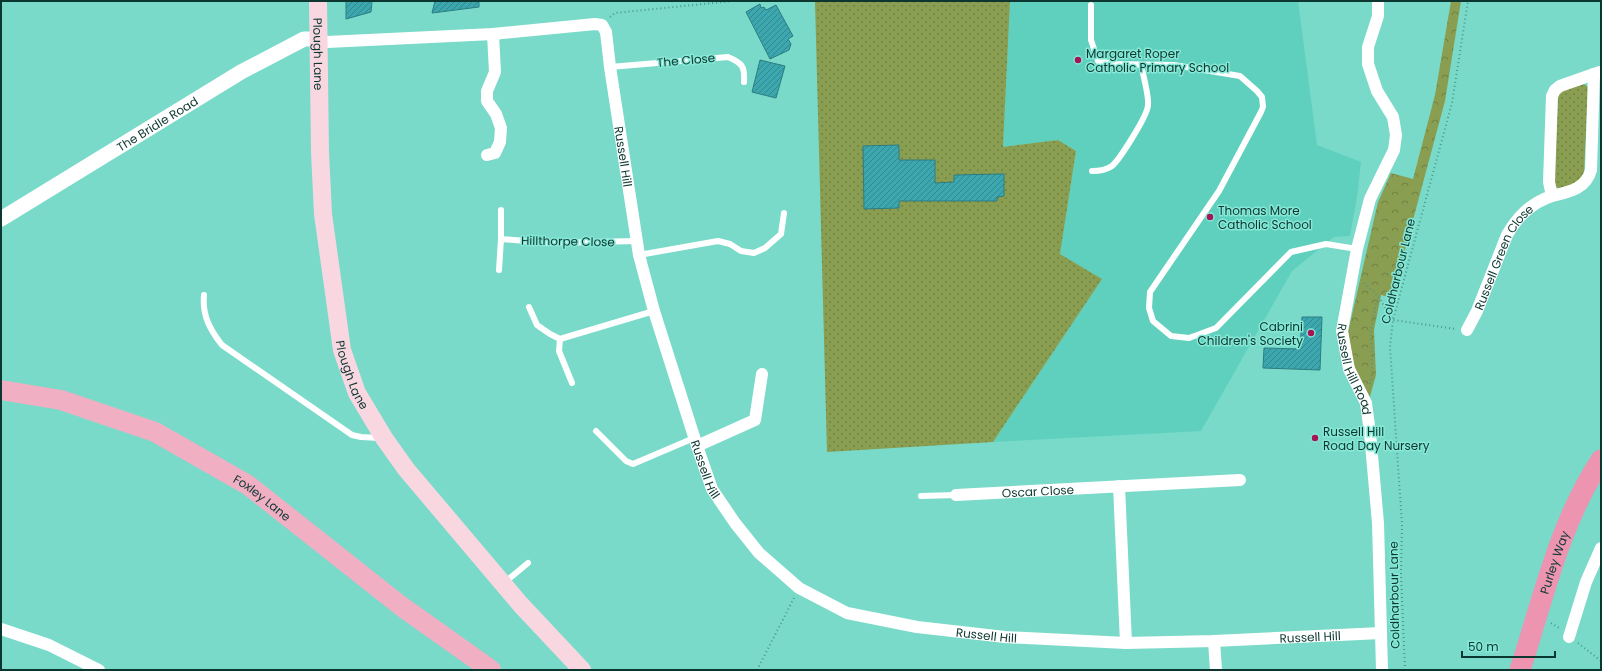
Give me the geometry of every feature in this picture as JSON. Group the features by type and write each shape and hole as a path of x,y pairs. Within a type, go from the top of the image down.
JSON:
{"highway":[{"name":"Purley Way","path":"1520,670 1564,534 1578,499 1601,460"}],"main road":[{"name":"Plough Lane","path":"318,1 320,152 323,214 342,350 357,393 384,438 406,469 521,605 582,670"},
{"name":"Foxley Lane","path":"1,390 61,400 155,432 248,485 401,606 491,670"}],"street":[{"name":"Russell Hill Road","path":"1378,1 1378,16 1368,47 1368,64 1377,91 1393,117 1396,135 1394,150 1370,199 1357,249 1342,331 1349,369 1366,403 1370,433 1378,523 1382,670"},
{"path":"318,39 327,42 493,34 595,24 602,25"},
{"name":"Russell Hill","path":"602,25 606,32 639,255 654,311 712,489 735,523 759,553 799,588 847,613 917,627 1005,637 1126,643 1214,641 1381,633"},
{"path":"488,155 495,153 500,142 501,128 496,114 487,101 487,91 495,72 493,34"},
{"name":"The Bridle Road","path":"1,219 241,72 304,39 318,39"},
{"name":"Russell Green Close","path":"1467,330 1477,311 1507,234 1513,224 1529,207 1552,196 1580,188 1589,177 1591,170 1598,73 1560,86 1555,90 1552,96 1549,182 1552,196"},
{"path":"696,442 755,420 762,374"},
{"name":"Oscar Close","path":"956,494 1240,480"},
{"path":"1119,486 1126,643"},
{"path":"1569,637 1586,582 1601,548"},
{"path":"1,629 49,645 99,670"},
{"path":"1214,641 1216,670"}],"lane":[{"path":"1091,5 1091,40 1098,61 1114,64 1174,65 1240,76 1257,91 1262,97 1263,102 1261,112 1218,191 1150,292 1149,308 1153,322 1171,336 1189,338 1216,328 1291,252 1326,244 1357,249"},
{"name":"The Close","path":"610,67 728,57 740,62 744,70 744,82"},
{"path":"1092,171 1101,171 1112,166 1120,158 1146,114 1148,104 1141,65"},
{"path":"499,270 501,210"},
{"path":"639,255 718,241 730,244 741,250 754,253 765,248 781,234 784,213"},
{"name":"Hillthorpe Close","path":"501,239 551,243 636,241"},
{"path":"204,295 203,304 205,316 211,331 222,345 352,435 384,438"},
{"path":"529,307 537,325 560,339 654,311"},
{"path":"560,339 559,351 572,383"},
{"path":"596,431 626,461 633,464 696,442"},
{"path":"921,496 956,494"},
{"path":"503,584 528,562"}],"path":[{"path":"602,25 615,13 733,1"},
{"name":"Coldharbour Lane","path":"1405,670 1401,574 1402,524 1390,348 1393,320 1452,103 1468,1"},
{"path":"1353,272 1378,296 1393,320 1467,330"},
{"path":"1366,403 1372,374 1371,330 1378,296"},
{"path":"757,670 799,588"},
{"path":"1569,637 1601,661"}],"shaded area":[{"name":"Thomas More Catholic School","path":"1010,1 1298,1 1317,145 1361,162 1350,236 1334,237 1292,271 1201,431 993,442 1102,279 1060,254 1076,151 1058,140 1003,147"}],"green space":[{"path":"1010,1 1003,147 1058,140 1076,151 1060,254 1102,279 993,442 827,452 815,2"},
{"path":"1451,1 1461,1 1445,101 1392,298 1381,295 1374,330 1376,375 1369,400 1354,366 1348,332 1378,202 1391,173 1413,179 1435,95"},
{"path":"1584,84 1588,87 1584,174 1577,184 1559,189 1554,185 1558,94 1560,91"}],"building":[{"path":"346,1 372,1 371,12 346,19"},
{"path":"435,1 479,1 479,7 432,13"},
{"path":"760,4 761,8 764,7 766,10 776,5 793,36 788,39 791,44 789,50 770,59 746,12"},
{"path":"760,60 785,66 776,98 752,92"},
{"path":"899,145 899,160 935,160 935,183 954,182 954,175 1004,174 1004,196 997,197 997,201 899,201 899,208 864,209 863,146"},
{"name":"Cabrini Children's Society","path":"1302,317 1322,317 1320,370 1263,368 1264,348 1300,349"}],"place":[{"name":"Margaret Roper Catholic Primary School","path":"1078,60"},
{"name":"Thomas More Catholic School","path":"1210,217"},
{"name":"Cabrini Children's Society","path":"1311,333"},
{"name":"Russell Hill Road Day Nursery","path":"1315,438"}]}
